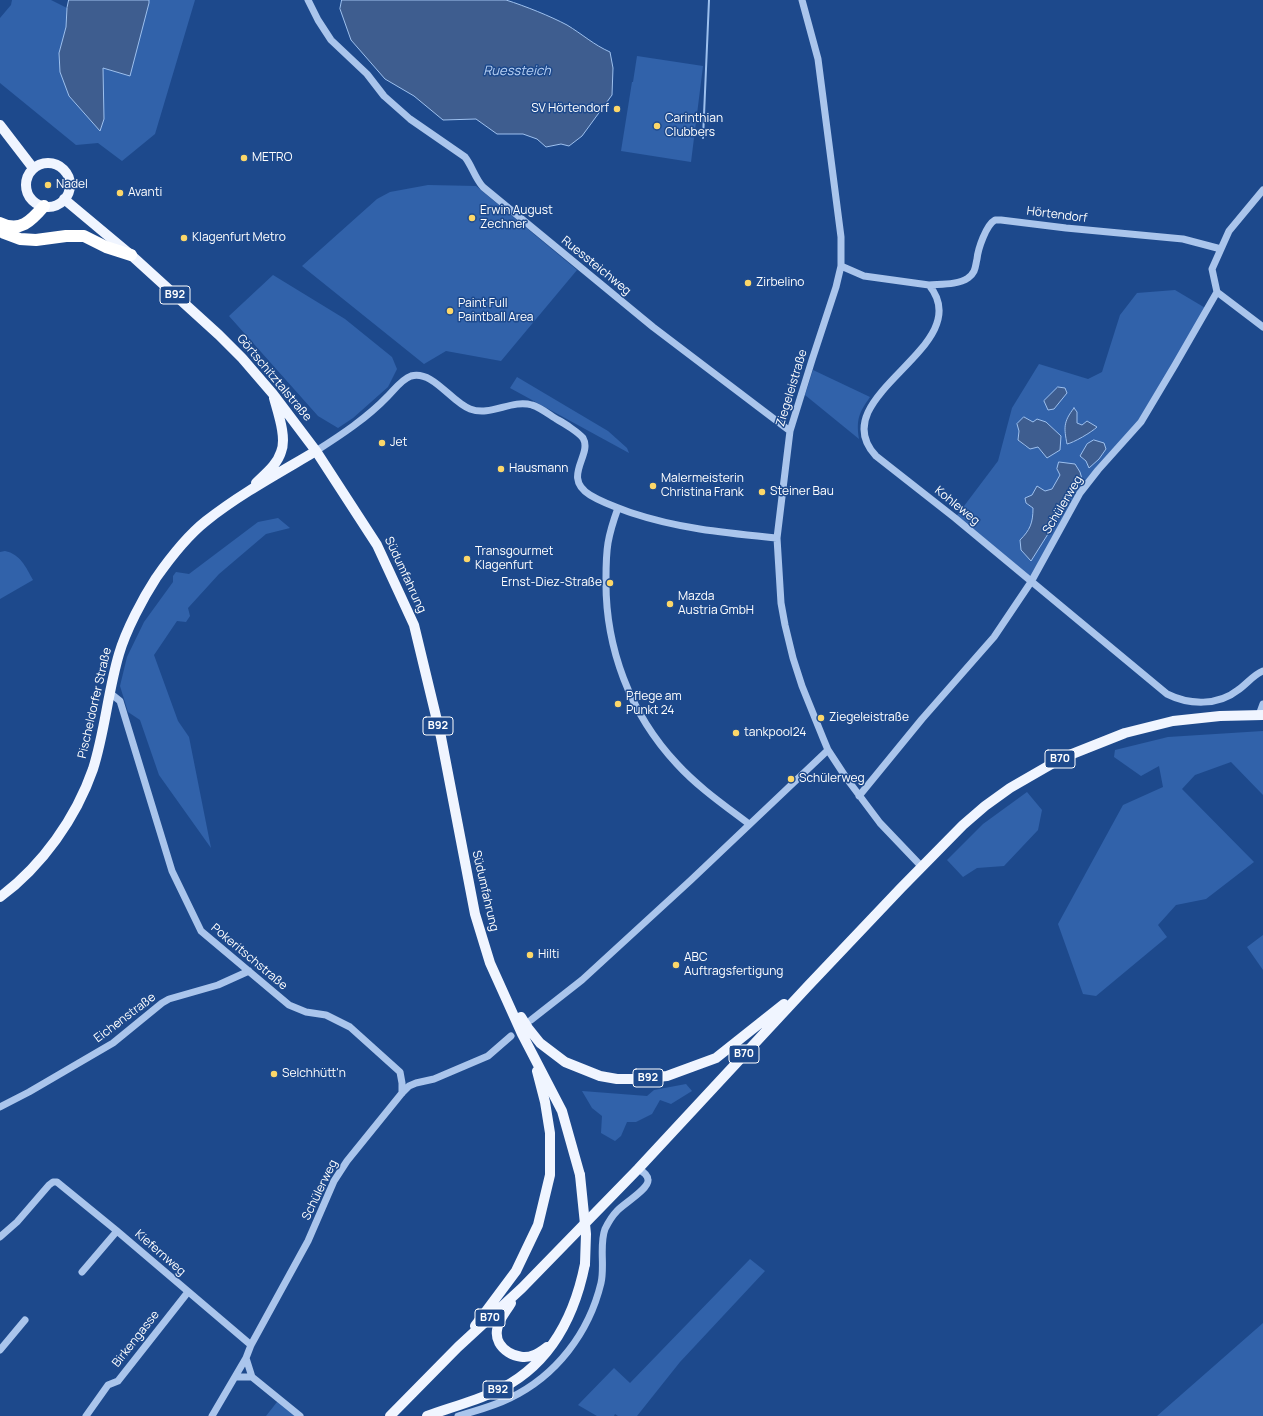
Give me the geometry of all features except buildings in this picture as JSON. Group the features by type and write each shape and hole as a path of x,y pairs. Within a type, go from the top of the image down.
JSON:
{"highway":[{"path":"0,222 14,227 23,225 32,220 44,206"},
{"path":"0,230 20,239 36,240 66,236 84,236 106,247 130,255"}],"main road":[{"path":"0,125 33,168"},
{"path":"49,162 57,164 64,169 70,184 64,200 58,204 44,206 37,204 32,200 28,195 26,180 28,174 33,168 40,164 49,162"},
{"name":"Görtschitztalstraße","path":"64,200 130,255 219,335 242,358 273,394 316,451"},
{"path":"241,497 269,470 282,452 282,433 273,394"},
{"name":"Pischeldorfer Straße","path":"0,897 32,868 51,847 67,823 82,796 93,769 101,738 119,652 135,614 156,578 176,552 205,521 316,451"},
{"name":"Südumfahrung","path":"316,451 377,545 414,625 441,737 475,914 490,963 522,1034 562,1111 580,1175 586,1234 585,1264 581,1285 573,1308 555,1341 540,1360 511,1384 427,1416"},
{"name":"B70","path":"390,1416 458,1347 522,1288 638,1168 808,986 922,867 963,825 985,806 1010,788 1062,758 1125,733 1173,721 1220,716 1261,715"},
{"name":"B92","path":"500,984 528,1028 540,1043 552,1054 565,1062 600,1076 618,1079 638,1079 667,1076 716,1058 808,986"},
{"name":"B92","path":"458,1347 516,1271 538,1226 550,1175 550,1133 545,1102 533,1054"},
{"name":"Südumfahrung","path":"522,1288 500,1321 496,1331 497,1339 501,1347 515,1356 533,1356 555,1341"}],"street":[{"name":"Ruessteichweg","path":"308,0 331,40 367,74 384,96 410,119 464,157 469,162 483,187 656,329 790,430"},
{"name":"Ziegeleistraße","path":"802,0 818,59 841,237 841,266 833,299 790,430 777,538 779,584 785,625 793,658 802,686 828,750 880,824 922,867"},
{"path":"1263,190 1229,231 1212,269 1217,292 1263,327"},
{"name":"Hörtendorf","path":"929,285 963,280 969,277 975,270 977,258 986,231 995,220 1183,239 1221,249"},
{"path":"841,266 864,276 929,285"},
{"name":"Kohleweg","path":"929,285 937,295 939,301 939,314 937,322 923,347 886,385 871,406 866,416 864,424 866,443 876,456 955,518 1156,686 1175,698 1195,702 1217,701 1237,691 1258,673 1263,671"},
{"name":"Schülerweg","path":"859,796 926,713 994,637 1031,582 1080,493 1098,470 1141,422 1217,292"},
{"path":"316,451 368,415 403,381 411,376 420,376 431,380 462,405 470,409 486,412 519,404 532,405 563,423 582,437 585,446 577,475 580,486 589,494 618,508 693,529 777,538"},
{"path":"618,508 608,544 606,588 609,629 615,655 621,672 641,715 666,752 700,786 749,824"},
{"name":"Pokeritschstraße","path":"110,693 120,702 172,871 201,931 289,1005 306,1012 326,1015 350,1027 408,1079 416,1082"},
{"path":"1261,715 1263,704"},
{"path":"531,1020 587,974 691,880 828,750"},
{"name":"Eichenstraße","path":"0,1107 29,1092 113,1043 162,1003 218,985 249,971"},
{"name":"Schülerweg","path":"212,1416 246,1358 251,1345 308,1241 334,1181 347,1161 402,1092 409,1086 416,1082 434,1080 488,1056 511,1036"},
{"path":"400,1072 402,1092"},
{"path":"458,1416 483,1409 509,1399 526,1390 550,1371 581,1334 597,1300 604,1269 603,1238 605,1231 616,1212 626,1202 644,1189 647,1184 647,1176 638,1168"},
{"name":"Kiefernweg","path":"0,1237 17,1222 49,1185 53,1182 57,1182 251,1345"},
{"path":"82,1272 117,1231"},
{"name":"Birkengasse","path":"86,1416 108,1385 118,1381 188,1292"},
{"path":"0,1350 25,1320"},
{"path":"246,1358 252,1377 300,1416"},
{"path":"235,1377 252,1377"}],"shaded area":[{"path":"12,0 51,0 67,8 66,27 59,53 69,96 83,110 104,119 103,68 129,75 149,0 195,0 155,134 122,161 98,143 76,145 0,83 0,18 11,5"},
{"name":"Carinthian Clubbers","path":"637,56 703,66 691,162 621,151"},
{"name":"Paint Full Paintball Area","path":"428,185 476,186 577,270 501,361 446,351 424,364 302,266 377,199 390,192"},
{"path":"273,275 345,319 392,357 397,369 388,387 353,418 338,428 318,416 229,316"},
{"path":"1175,290 1207,309 1141,422 1080,493 1031,582 955,518 998,461 1012,408 1039,364 1088,379 1102,372 1120,315 1137,293","holes":["1077,412 1077,423 1092,432 1067,444","1019,431 1060,450 1042,452 1038,447 1026,447 1018,440","1068,463 1075,464 1076,489 1058,512 1053,526 1031,561 1028,531 1033,518 1033,508 1026,503 1032,495 1052,489"]},
{"path":"813,370 870,397 859,416 859,439 805,395"},
{"path":"517,377 608,431 627,448 629,453 510,388"},
{"path":"278,518 290,528 266,534 219,574 188,608 190,616 186,622 177,621 154,655 178,721 189,737 211,848 159,775 140,720 128,712 120,686 127,657 144,622 173,582 173,576 176,572 189,574 258,522"},
{"path":"5,551 19,558 33,580 0,599 0,552"},
{"path":"1263,731 1263,795 1231,762 1195,775 1182,789 1254,862 1206,899 1176,905 1158,925 1167,937 1096,996 1083,994 1058,924 1123,805 1163,787 1159,766 1141,776 1114,757 1115,750 1168,737"},
{"path":"1027,792 1042,810 1038,830 1004,866 977,868 963,877 947,860 983,824"},
{"path":"1263,935 1263,970 1247,947"},
{"path":"686,1084 692,1091 671,1104 660,1100 652,1114 636,1122 627,1122 621,1136 615,1141 601,1133 602,1116 592,1108 582,1091 647,1096 654,1090"},
{"path":"750,1259 765,1271 680,1362 637,1416 618,1416 615,1414 614,1416 597,1416 578,1405 614,1368 630,1383"},
{"path":"1263,1323 1263,1416 1157,1416"},
{"path":"278,1402 295,1416 266,1416"}],"water":[{"path":"69,0 149,0 130,76 103,68 104,119 100,131 69,96 60,72 59,53 66,27"},
{"name":"Ruessteich","path":"342,0 506,0 513,2 567,25 593,43 610,52 613,68 612,95 582,136 569,146 561,144 546,147 537,139 523,134 497,134 476,119 443,120 414,96 385,79 351,40 340,9"},
{"path":"1058,387 1065,388 1067,393 1054,409 1048,410 1044,401"},
{"path":"1074,408 1077,412 1077,423 1082,425 1087,421 1097,427 1074,442 1067,444 1065,425"},
{"path":"1024,417 1033,422 1037,419 1046,422 1061,436 1060,450 1047,458 1038,447 1030,449 1018,440 1019,431 1017,424"},
{"path":"1094,440 1104,443 1106,449 1099,459 1089,468 1086,461 1080,456 1087,444"},
{"path":"1059,462 1075,464 1082,479 1058,512 1053,526 1031,561 1021,550 1020,540 1029,529 1032,518 1033,508 1026,503 1025,498 1032,495 1037,486 1045,491 1052,489 1060,475 1057,469"}],"waterway":[{"path":"703,138 709,0"}],"place":[{"name":"SV Hörtendorf","path":"617,109"},
{"name":"Carinthian Clubbers","path":"657,126"},
{"name":"METRO","path":"244,158"},
{"name":"Nadel","path":"48,185"},
{"name":"Avanti","path":"120,193"},
{"name":"Erwin August Zechner","path":"472,218"},
{"name":"Klagenfurt Metro","path":"184,238"},
{"name":"Zirbelino","path":"748,283"},
{"name":"Paint Full Paintball Area","path":"450,311"},
{"name":"Jet","path":"382,443"},
{"name":"Hausmann","path":"501,469"},
{"name":"Malermeisterin Christina Frank","path":"653,486"},
{"name":"Steiner Bau","path":"762,492"},
{"name":"Transgourmet Klagenfurt","path":"467,559"},
{"name":"Ernst-Diez-Straße","path":"610,583"},
{"name":"Mazda Austria GmbH","path":"670,604"},
{"name":"Pflege am Punkt 24","path":"618,704"},
{"name":"Ziegeleistraße","path":"821,718"},
{"name":"tankpool24","path":"736,733"},
{"name":"Schülerweg","path":"791,779"},
{"name":"Hilti","path":"530,955"},
{"name":"ABC Auftragsfertigung","path":"676,965"},
{"name":"Selchhütt'n","path":"274,1074"}]}
